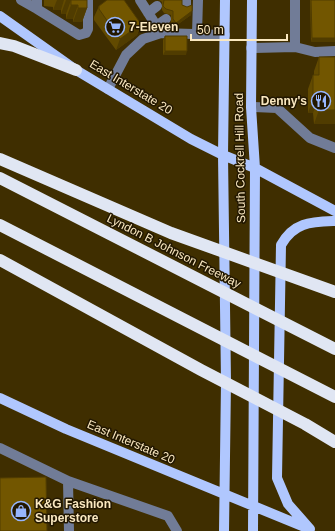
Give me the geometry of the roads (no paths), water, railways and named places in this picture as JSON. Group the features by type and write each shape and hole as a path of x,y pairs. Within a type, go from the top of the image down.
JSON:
{"highway":[{"path":"0,43 14,46 76,70"},
{"path":"0,159 171,232 335,292"},
{"name":"Lyndon B Johnson Freeway","path":"0,178 335,349"},
{"path":"0,225 335,397"},
{"path":"0,260 201,370 305,424 335,442"}],"main road":[{"name":"South Cockrell Hill Road","path":"224,531 226,382 223,156 225,0"},
{"name":"South Cockrell Hill Road","path":"252,0 251,107 255,168 253,531"},
{"name":"East Interstate 20","path":"0,16 76,70 108,90 223,156 255,168"},
{"path":"255,168 335,211"},
{"path":"313,530 288,504 277,478 281,245 288,233 304,224 335,221"},
{"name":"East Interstate 20","path":"0,398 66,429 253,506"},
{"path":"253,506 313,530"}],"lane":[{"path":"21,0 37,5 79,35 86,34 88,29 88,0"},
{"path":"140,0 159,29 197,34 225,35"},
{"path":"197,34 198,0"},
{"path":"295,0 295,47"},
{"path":"148,13 158,6"},
{"path":"108,90 126,55 143,39 159,29 166,19"},
{"path":"252,48 295,47 315,52 335,51"},
{"path":"251,107 277,108 310,138 335,148"},
{"path":"0,448 68,481 168,516 177,531"},
{"path":"68,481 69,531"}],"place":[{"name":"7-Eleven","path":"115,27"},
{"name":"Denny's","path":"321,101"},
{"name":"K&G Fashion Superstore","path":"21,511"}]}
